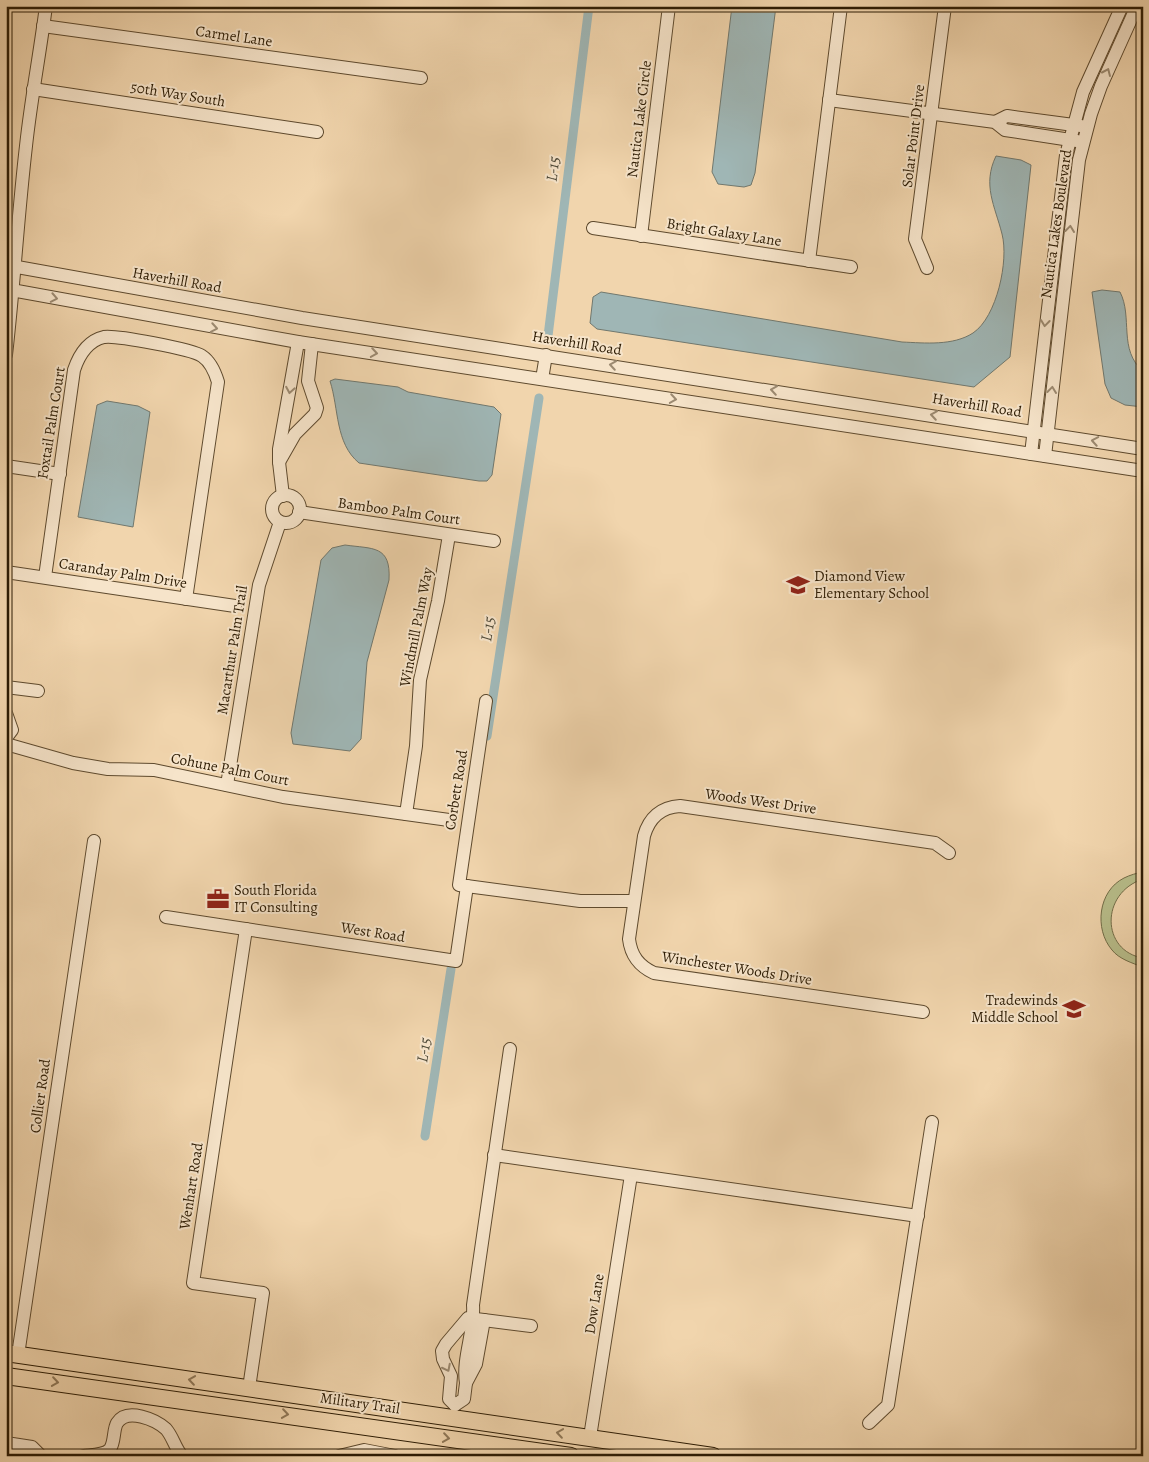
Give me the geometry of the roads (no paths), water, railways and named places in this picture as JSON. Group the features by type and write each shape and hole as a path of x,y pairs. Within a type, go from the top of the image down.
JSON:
{"main road":[{"name":"Military Trail","path":"12,1354 361,1403 454,1411 657,1452 712,1456"},
{"name":"Military Trail","path":"6,1376 572,1456"},
{"path":"122,1391 139,1385 233,1397 245,1393 250,1388"},
{"path":"254,1410 264,1400 344,1410 361,1403"}],"street":[{"path":"6,355 11,266 18,226 33,89 46,6"},
{"name":"Nautica Lake Circle","path":"641,236 669,6"},
{"path":"809,261 841,6"},
{"name":"Solar Point Drive","path":"926,268 915,239 945,6"},
{"name":"Nautica Lakes Boulevard","path":"1031,454 1060,190 1073,125 1086,84 1122,6"},
{"name":"Nautica Lakes Boulevard","path":"1045,456 1075,192 1083,143 1101,86 1137,6"},
{"name":"Carmel Lane","path":"44,26 421,78"},
{"name":"50th Way South","path":"33,89 318,132"},
{"path":"830,100 995,122 1005,130 1083,143"},
{"path":"995,122 1007,116 1087,127"},
{"name":"Bright Galaxy Lane","path":"593,228 851,267"},
{"name":"Haverhill Road","path":"11,266 273,313 1047,432 1143,449"},
{"path":"10,290 298,342 1143,470"},
{"name":"Foxtail Palm Court","path":"45,578 74,370 79,356 94,341 111,337 194,352 210,364 218,382 186,599"},
{"path":"283,496 279,449 298,342"},
{"path":"279,462 295,434 315,414 317,408 308,381 312,344"},
{"path":"542,379 546,355"},
{"path":"6,466 60,474"},
{"path":"283,496 296,500 299,512 292,522 280,522 273,515 272,506 278,498 283,496"},
{"name":"Bamboo Palm Court","path":"299,512 494,541"},
{"name":"Macarthur Palm Trail","path":"227,785 259,585 280,522"},
{"name":"Windmill Palm Way","path":"406,814 416,746 420,680 438,601 449,535"},
{"name":"Caranday Palm Drive","path":"6,572 235,606"},
{"path":"6,687 38,691"},
{"name":"Corbett Road","path":"456,961 463,885 486,701"},
{"path":"6,713 12,730 6,738"},
{"name":"Cohune Palm Court","path":"6,744 73,763 108,769 154,770 283,797 449,820"},
{"name":"Woods West Drive","path":"634,901 646,830 657,814 674,806 935,843 949,853"},
{"name":"Collier Road","path":"12,1354 94,841"},
{"path":"463,885 580,901 634,901"},
{"name":"Winchester Woods Drive","path":"634,901 629,933 630,946 638,963 654,973 924,1012"},
{"name":"West Road","path":"166,917 456,961"},
{"name":"Wenhart Road","path":"246,929 193,1283 263,1293 250,1388"},
{"path":"510,1049 473,1305 479,1319 475,1343 465,1374 464,1399 454,1411 449,1398 451,1376 442,1359 446,1344 468,1318 479,1319 531,1326"},
{"path":"869,1423 888,1405 932,1122"},
{"path":"494,1155 918,1216"},
{"name":"Dow Lane","path":"590,1438 631,1175"},
{"path":"455,1334 475,1343"},
{"path":"84,1456 105,1452 110,1448 116,1424 120,1419 132,1416 147,1418 161,1425 170,1435 182,1456"},
{"path":"6,1443 32,1447 41,1456"},
{"path":"339,1456 364,1450 395,1456"}],"water":[{"path":"732,6 776,6 755,173 751,185 744,187 718,184 712,172"},
{"path":"996,156 1021,160 1031,165 1010,357 974,387 597,329 590,323 593,297 601,292 902,342 939,343 965,337 973,333 989,314 995,302 1002,273 1004,245 990,186 990,176"},
{"path":"1102,290 1120,292 1124,302 1128,343 1135,363 1143,371 1143,407 1125,405 1111,398 1105,384 1092,292"},
{"path":"335,379 398,387 408,392 494,407 501,414 492,475 487,481 479,481 359,463 351,455 342,436 330,381"},
{"path":"107,401 138,406 150,412 133,527 78,517 97,405"},
{"path":"345,545 378,551 387,560 389,569 389,580 367,662 361,739 350,751 293,744 291,733 321,560 332,548"}],"waterway":[{"name":"L-15","path":"548,336 589,6"},
{"name":"L-15","path":"487,736 539,398"},
{"name":"L-15","path":"425,1136 451,969"}],"place":[{"name":"Diamond View Elementary School","path":"798,585"},
{"name":"South Florida IT Consulting","path":"218,899"},
{"name":"Tradewinds Middle School","path":"1074,1009"}]}
